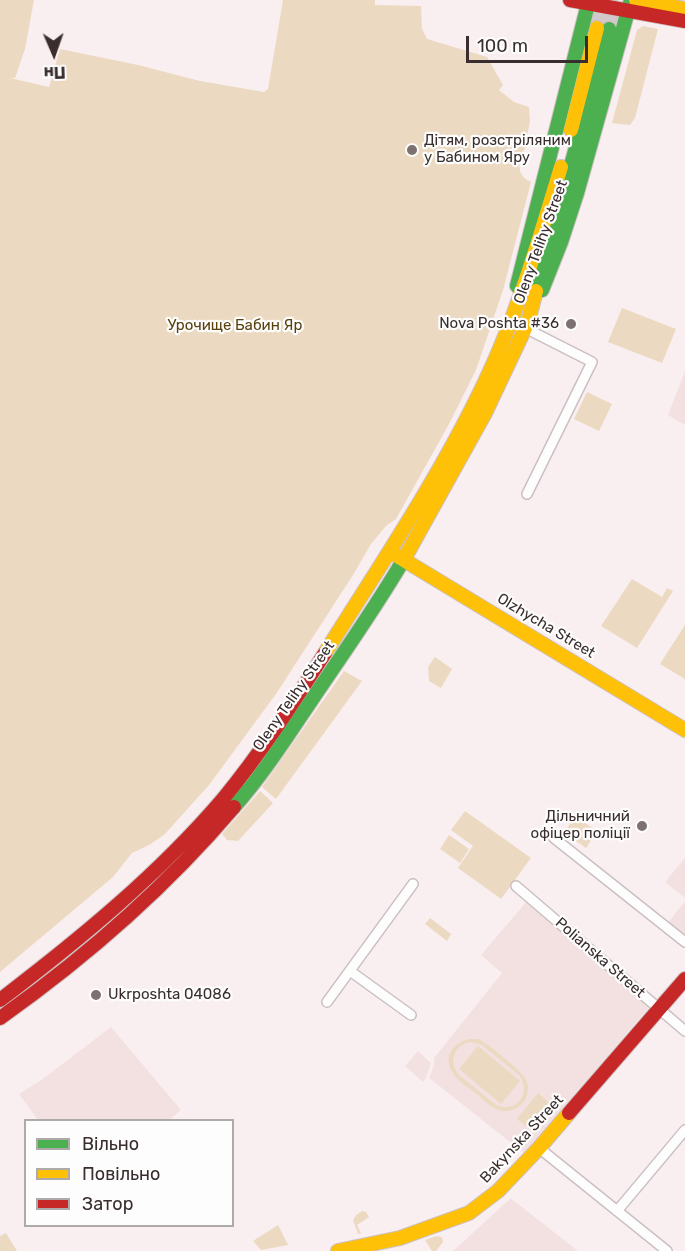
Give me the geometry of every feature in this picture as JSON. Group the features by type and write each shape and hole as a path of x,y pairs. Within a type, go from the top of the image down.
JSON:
{"main road":[{"path":"570,0 685,9"},
{"name":"Oleny Telihy Street","path":"511,317 588,2"},
{"path":"632,4 685,21"},
{"name":"Oleny Telihy Street","path":"0,1018 105,937 217,827 254,784 386,590 485,412 527,325 555,259 575,204 632,4"},
{"name":"Oleny Telihy Street","path":"0,1000 87,933 131,894 206,819 268,739 390,551 450,451 485,381 529,271 603,28 527,325"},
{"name":"Olzhycha Street","path":"390,551 685,730"},
{"name":"Bakynska Street","path":"338,1251 400,1238 469,1213 498,1191 539,1148 685,979"}],"street":[{"path":"527,325 591,362 527,494"},
{"path":"554,838 685,942"},
{"path":"327,1002 413,884"},
{"name":"Polianska Street","path":"516,886 685,1031"},
{"path":"350,971 411,1015"},
{"path":"617,1211 685,1130"},
{"path":"539,1148 667,1251"}],"shaded area":[{"path":"685,371 685,425 668,415"},
{"path":"685,858 685,898 665,882"},
{"path":"685,901 685,938 667,924"},
{"path":"526,902 649,1007 524,1153 429,1078 434,1058 502,973 481,955"},
{"path":"111,1027 181,1110 170,1119 37,1119 19,1094 40,1081"},
{"path":"418,1051 431,1063 423,1082 405,1066"},
{"path":"511,1198 513,1200 578,1251 453,1251"}],"green space":[{"name":"Урочище Бабин Яр","path":"0,0 34,0 25,49 15,78 10,78 49,87 60,49 200,81 264,92 268,89 283,0 375,0 375,5 421,6 422,29 427,39 487,57 503,85 499,90 514,102 529,107 527,145 520,161 520,171 531,182 503,290 476,370 396,519 386,526 371,544 276,694 209,785 164,835 132,853 113,877 0,972"},
{"path":"643,26 658,29 635,118 630,125 612,123 637,30"},
{"path":"622,308 676,329 662,363 608,342"},
{"path":"587,392 612,404 599,431 574,419"},
{"path":"632,579 662,597 667,588 673,591 637,648 601,626"},
{"path":"685,625 685,679 660,664"},
{"path":"435,657 452,669 441,688 429,681 428,667"},
{"path":"344,671 362,681 276,799 262,787"},
{"path":"260,791 273,803 238,841 227,840 222,834"},
{"path":"465,811 531,858 501,899 458,868 473,846 451,830"},
{"path":"575,816 597,831 586,848 564,833"},
{"path":"449,835 469,849 460,863 440,849"},
{"path":"430,918 451,934 447,941 425,924"},
{"path":"478,1039 482,1041 521,1073 527,1082 528,1090 520,1106 507,1111 496,1109 458,1079 450,1067 449,1056 454,1047 463,1041","holes":["464,1044 482,1045 520,1076 524,1090 523,1096 516,1104 510,1107 496,1105 458,1074 453,1059 456,1050"]},
{"path":"478,1046 520,1081 501,1104 459,1069"},
{"path":"538,1093 556,1108 535,1133 517,1119"},
{"path":"362,1211 366,1212 369,1217 357,1225 361,1233 358,1234 353,1220"},
{"path":"278,1225 288,1245 261,1250 253,1241"},
{"path":"6,1233 17,1251 0,1251 0,1236"},
{"path":"436,1236 442,1237 443,1242 436,1251 432,1251 425,1240"}],"tunnel":[{"path":"597,28 603,0"},
{"path":"609,29 615,0"}],"traffic: fast":[{"path":"517,286 589,0"},
{"path":"542,290 577,193 631,0"},
{"path":"536,291 609,29"},
{"path":"234,807 285,740 404,559"}],"traffic: slow":[{"path":"636,0 685,9"},
{"path":"571,130 597,28"},
{"path":"325,653 429,486 485,382 518,303 561,167"},
{"path":"404,559 485,413 528,322 536,291"},
{"path":"394,554 685,730"},
{"path":"338,1251 400,1238 469,1213 498,1191 569,1113"}],"traffic: jam":[{"path":"570,0 685,21"},
{"path":"0,1000 117,905 198,827 250,764 325,653"},
{"path":"0,1018 63,971 124,920 181,865 234,807"},
{"path":"569,1113 685,979"}],"place":[{"name":"Дітям, розстріляним у Бабином Яру","path":"412,150"},
{"name":"Nova Poshta #36","path":"571,324"},
{"name":"Дільничний офіцер поліції","path":"642,826"},
{"name":"Ukrposhta 04086","path":"96,995"}]}
